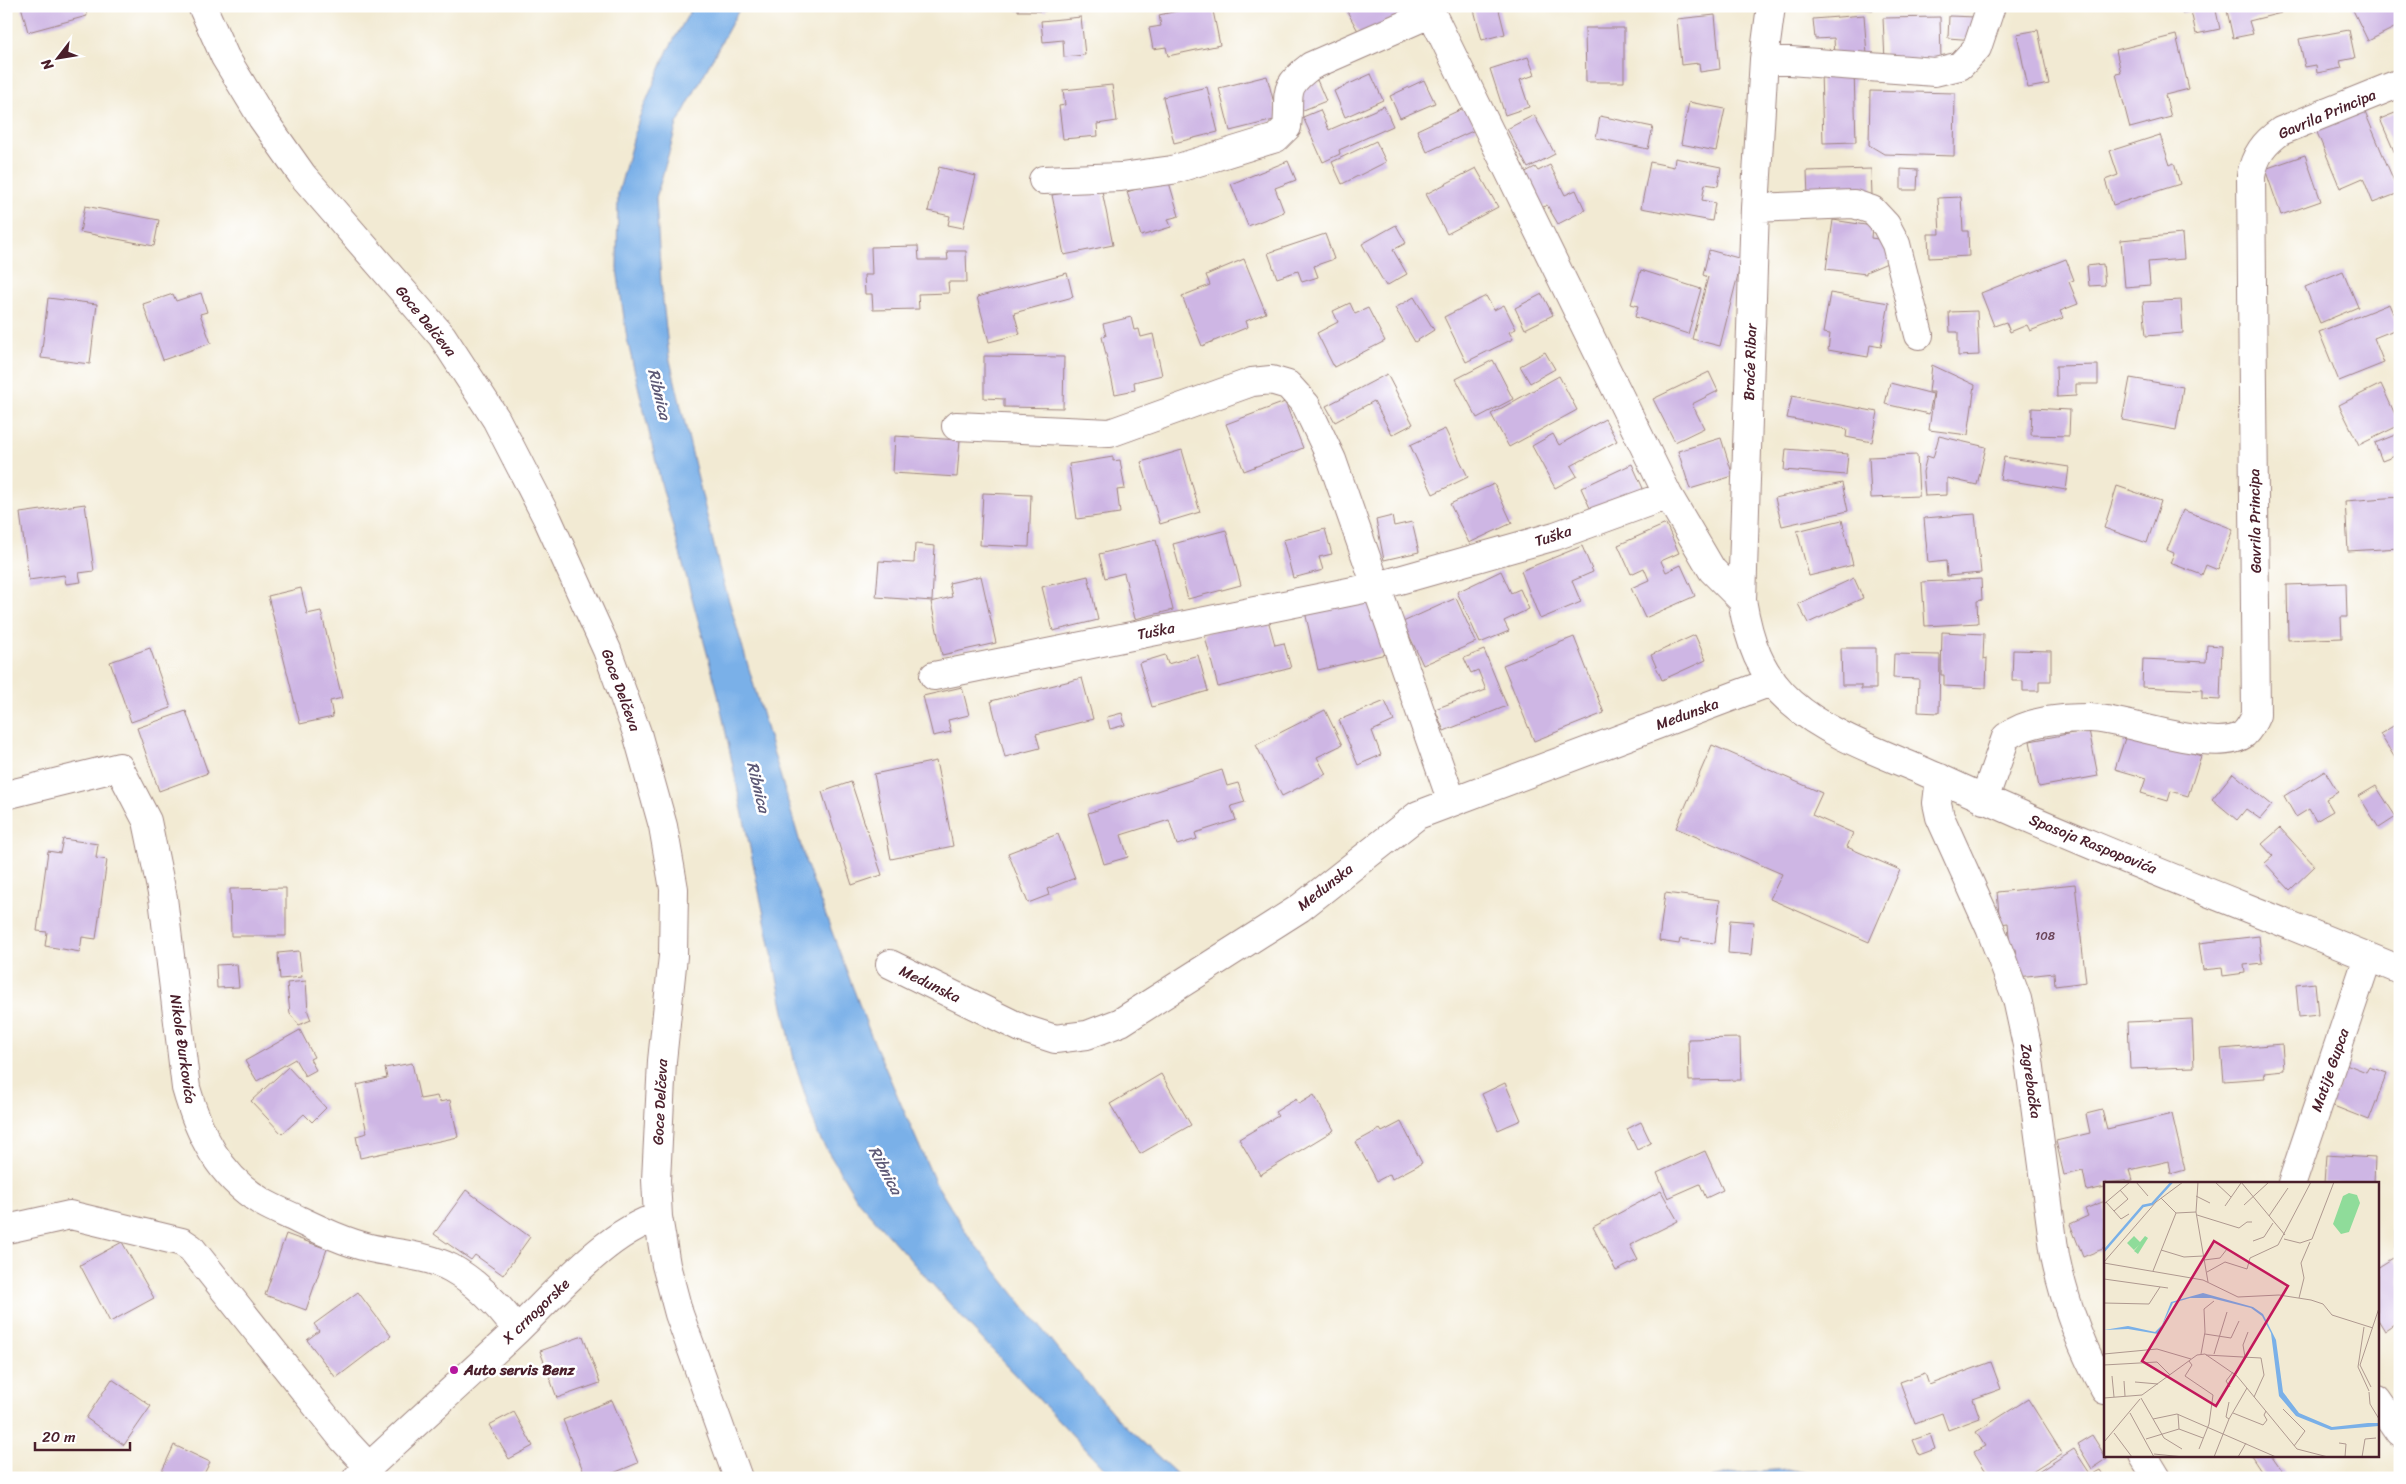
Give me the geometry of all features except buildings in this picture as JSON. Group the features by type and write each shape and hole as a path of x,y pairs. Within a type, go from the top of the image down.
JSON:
{"street":[{"name":"Goce Delčeva","path":"202,6 225,58 262,118 303,176 442,336 496,420 548,520 607,650 640,742 663,826 674,889 673,956 662,1061 658,1142 658,1217 666,1265 679,1314 738,1478"},
{"name":"Braće Ribar","path":"1771,6 1764,59 1756,208 1742,600 1747,632 1771,682 1793,704"},
{"path":"1764,59 1936,72 1960,66 1977,48 1991,6"},
{"path":"1043,180 1122,177 1172,170 1276,138 1287,127 1288,92 1295,78 1312,66 1430,10 1668,495 1712,570 1742,600"},
{"name":"Gavrila Principa","path":"1984,800 2006,737 2029,724 2092,718 2176,736 2217,740 2232,739 2243,734 2252,724 2256,715 2251,176 2253,165 2263,146 2281,131 2400,83"},
{"path":"1756,208 1854,204 1872,210 1886,226 1896,244 1918,335"},
{"path":"956,426 1110,433 1252,382 1271,380 1288,386 1306,405 1332,460 1378,586 1452,802"},
{"name":"Tuška","path":"934,676 1378,586 1555,536 1668,495"},
{"name":"Medunska","path":"890,964 1021,1028 1054,1039 1087,1035 1121,1022 1300,908 1418,815 1771,682"},
{"name":"Spasoja Raspopovića","path":"1793,704 1818,722 1984,800 2400,970"},
{"name":"Nikole Đurkovića","path":"6,794 119,767 147,821 163,898 186,1088 194,1118 207,1146 224,1169 240,1185 262,1202 342,1240 415,1256 451,1268 479,1290 518,1330"},
{"name":"Zagrebačka","path":"1940,778 1937,803 1940,817 1990,928 2017,999 2027,1045 2054,1256 2060,1283 2082,1346 2104,1388"},
{"name":"Matije Gupca","path":"2292,1182 2368,957"},
{"path":"7,1229 70,1215 187,1244 200,1257 343,1439 363,1472"},
{"name":"X crnogorske","path":"363,1472 518,1330 589,1260 639,1225 658,1217"},
{"path":"2378,1401 2400,1433"},
{"path":"2144,1456 2157,1478"}],"water":[{"name":"Ribnica","path":"693,6 741,6 677,124 656,198 661,283 669,356 719,567 806,863 870,1033 935,1182 969,1237 1056,1347 1117,1418 1181,1478 1113,1478 967,1323 858,1201 819,1137 795,1064 717,690 661,483 627,339 617,269 618,194 639,118 668,50"},
{"path":"1787,1469 1832,1478 1711,1478 1734,1473"}],"place":[{"name":"Auto servis Benz","path":"454,1370"}]}
